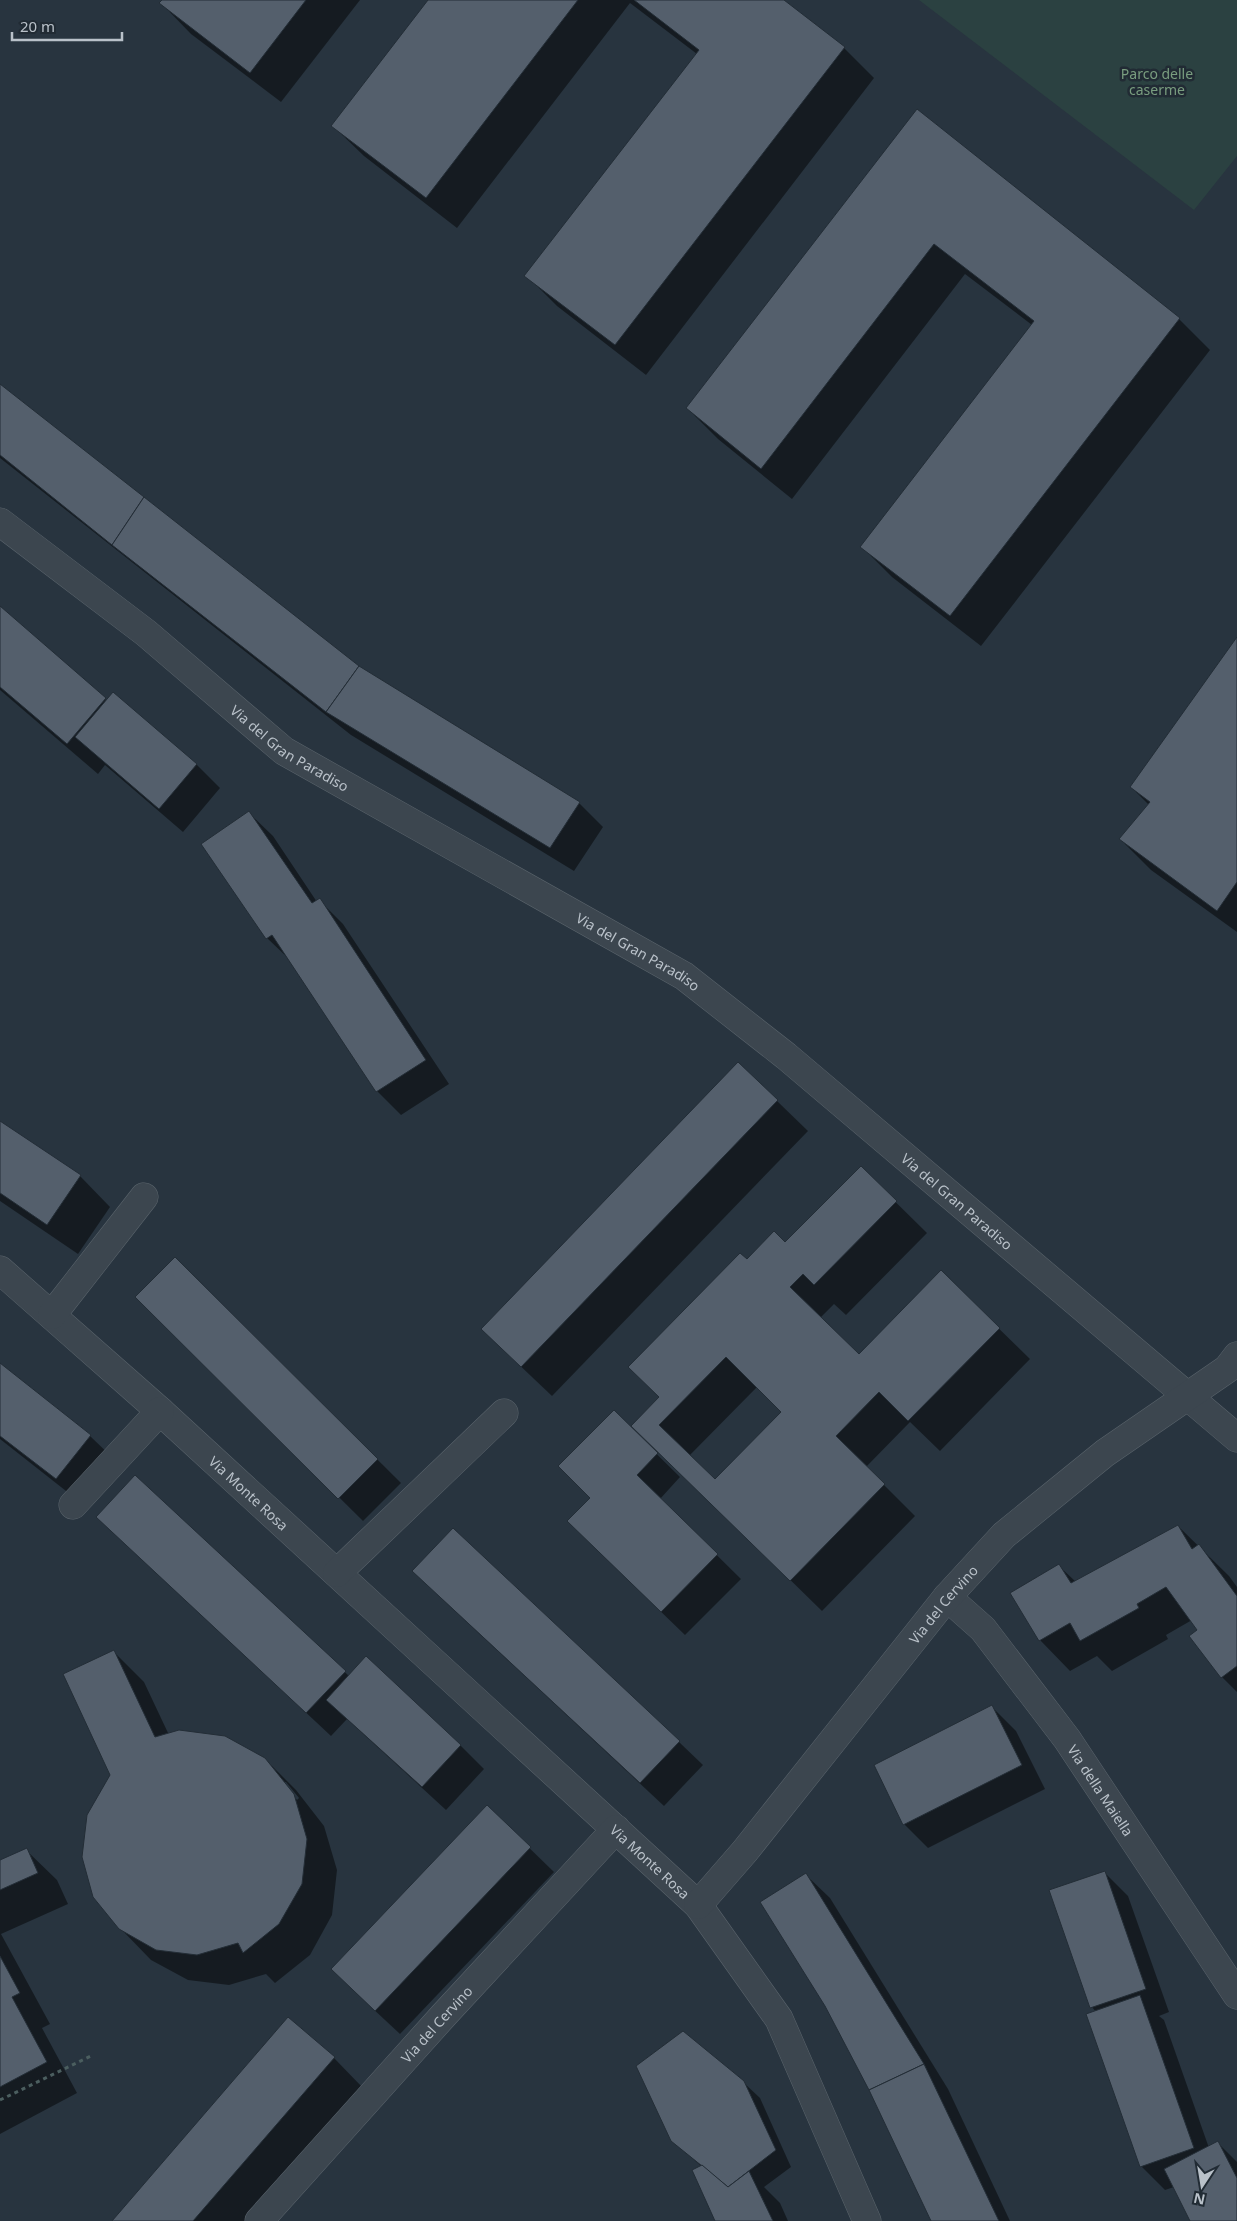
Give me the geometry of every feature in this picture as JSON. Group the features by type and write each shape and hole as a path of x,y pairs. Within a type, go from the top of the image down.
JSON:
{"street":[{"name":"Via del Gran Paradiso","path":"0,522 146,633 284,751 684,976 794,1062 1186,1397 1237,1438"},
{"path":"52,1315 144,1197"},
{"name":"Via Monte Rosa","path":"0,1270 160,1411 698,1905 779,2019 867,2221"},
{"name":"Via del Cervino","path":"698,1905 745,1851 947,1597 1004,1535 1105,1452 1227,1368 1237,1356"},
{"path":"73,1505 160,1411"},
{"path":"337,1573 504,1413"},
{"name":"Via della Maiella","path":"947,1597 983,1629 1066,1739 1237,1996"},
{"name":"Via del Cervino","path":"259,2221 443,2016 616,1829"}],"path":[{"path":"0,2100 92,2056"}],"green space":[{"name":"Parco delle caserme","path":"919,0 1237,0 1237,156 1194,210"}],"building":[{"path":"162,0 306,0 250,73 159,3"},
{"path":"428,0 578,0 426,198 331,126"},
{"path":"634,0 784,0 845,47 615,345 524,276 699,50"},
{"path":"917,109 1180,318 950,616 860,547 1034,321 934,244 761,469 686,408"},
{"path":"0,384 144,497 112,545 0,455"},
{"path":"144,497 359,666 326,712 112,545"},
{"path":"0,606 106,698 67,744 0,687"},
{"path":"1237,637 1237,882 1217,911 1119,839 1150,802 1130,787"},
{"path":"359,666 580,802 550,848 326,712"},
{"path":"113,692 197,764 159,809 75,737"},
{"path":"249,811 312,903 320,898 426,1060 376,1092 272,935 266,939 201,844"},
{"path":"738,1062 778,1100 521,1367 481,1329"},
{"path":"0,1121 81,1175 47,1225 0,1193"},
{"path":"861,1166 897,1201 814,1285 803,1274 790,1287 859,1354 941,1270 1000,1328 908,1421 879,1392 836,1436 885,1484 790,1581 631,1426 659,1397 628,1367 740,1253 747,1259 774,1231 785,1242","holes":["726,1357 781,1412 715,1479 659,1425"]},
{"path":"175,1257 378,1459 338,1499 135,1297"},
{"path":"0,1363 91,1435 56,1479 0,1436"},
{"path":"614,1410 658,1453 637,1475 718,1554 661,1612 567,1521 590,1498 558,1466"},
{"path":"135,1475 346,1671 306,1713 96,1517"},
{"path":"1178,1525 1192,1549 1199,1544 1237,1596 1237,1666 1221,1678 1189,1636 1197,1630 1166,1587 1137,1604 1139,1608 1080,1641 1070,1623 1039,1641 1010,1593 1059,1564 1071,1583"},
{"path":"453,1528 680,1741 640,1783 412,1571"},
{"path":"114,1650 155,1737 179,1730 225,1736 265,1758 294,1794 307,1839 302,1884 279,1924 243,1953 238,1943 197,1955 156,1950 119,1929 93,1897 82,1857 87,1815 110,1775 63,1674"},
{"path":"366,1656 461,1745 422,1787 326,1700"},
{"path":"992,1705 1022,1765 903,1825 874,1765"},
{"path":"487,1805 531,1847 375,2011 331,1969"},
{"path":"27,1848 38,1873 0,1890 0,1860"},
{"path":"1105,1871 1146,1989 1090,2008 1049,1890"},
{"path":"806,1873 924,2064 869,2090 825,2006 760,1902"},
{"path":"0,1956 20,1993 12,1997 47,2062 0,2087"},
{"path":"1140,1995 1194,2148 1140,2167 1086,2014"},
{"path":"288,2017 335,2057 193,2221 112,2221"},
{"path":"683,2031 744,2081 776,2150 728,2187 671,2141 636,2066"},
{"path":"924,2064 999,2221 931,2221 869,2090"},
{"path":"1218,2141 1237,2178 1237,2221 1190,2221 1164,2169"},
{"path":"702,2165 728,2187 749,2171 773,2221 715,2221 692,2170"}]}
